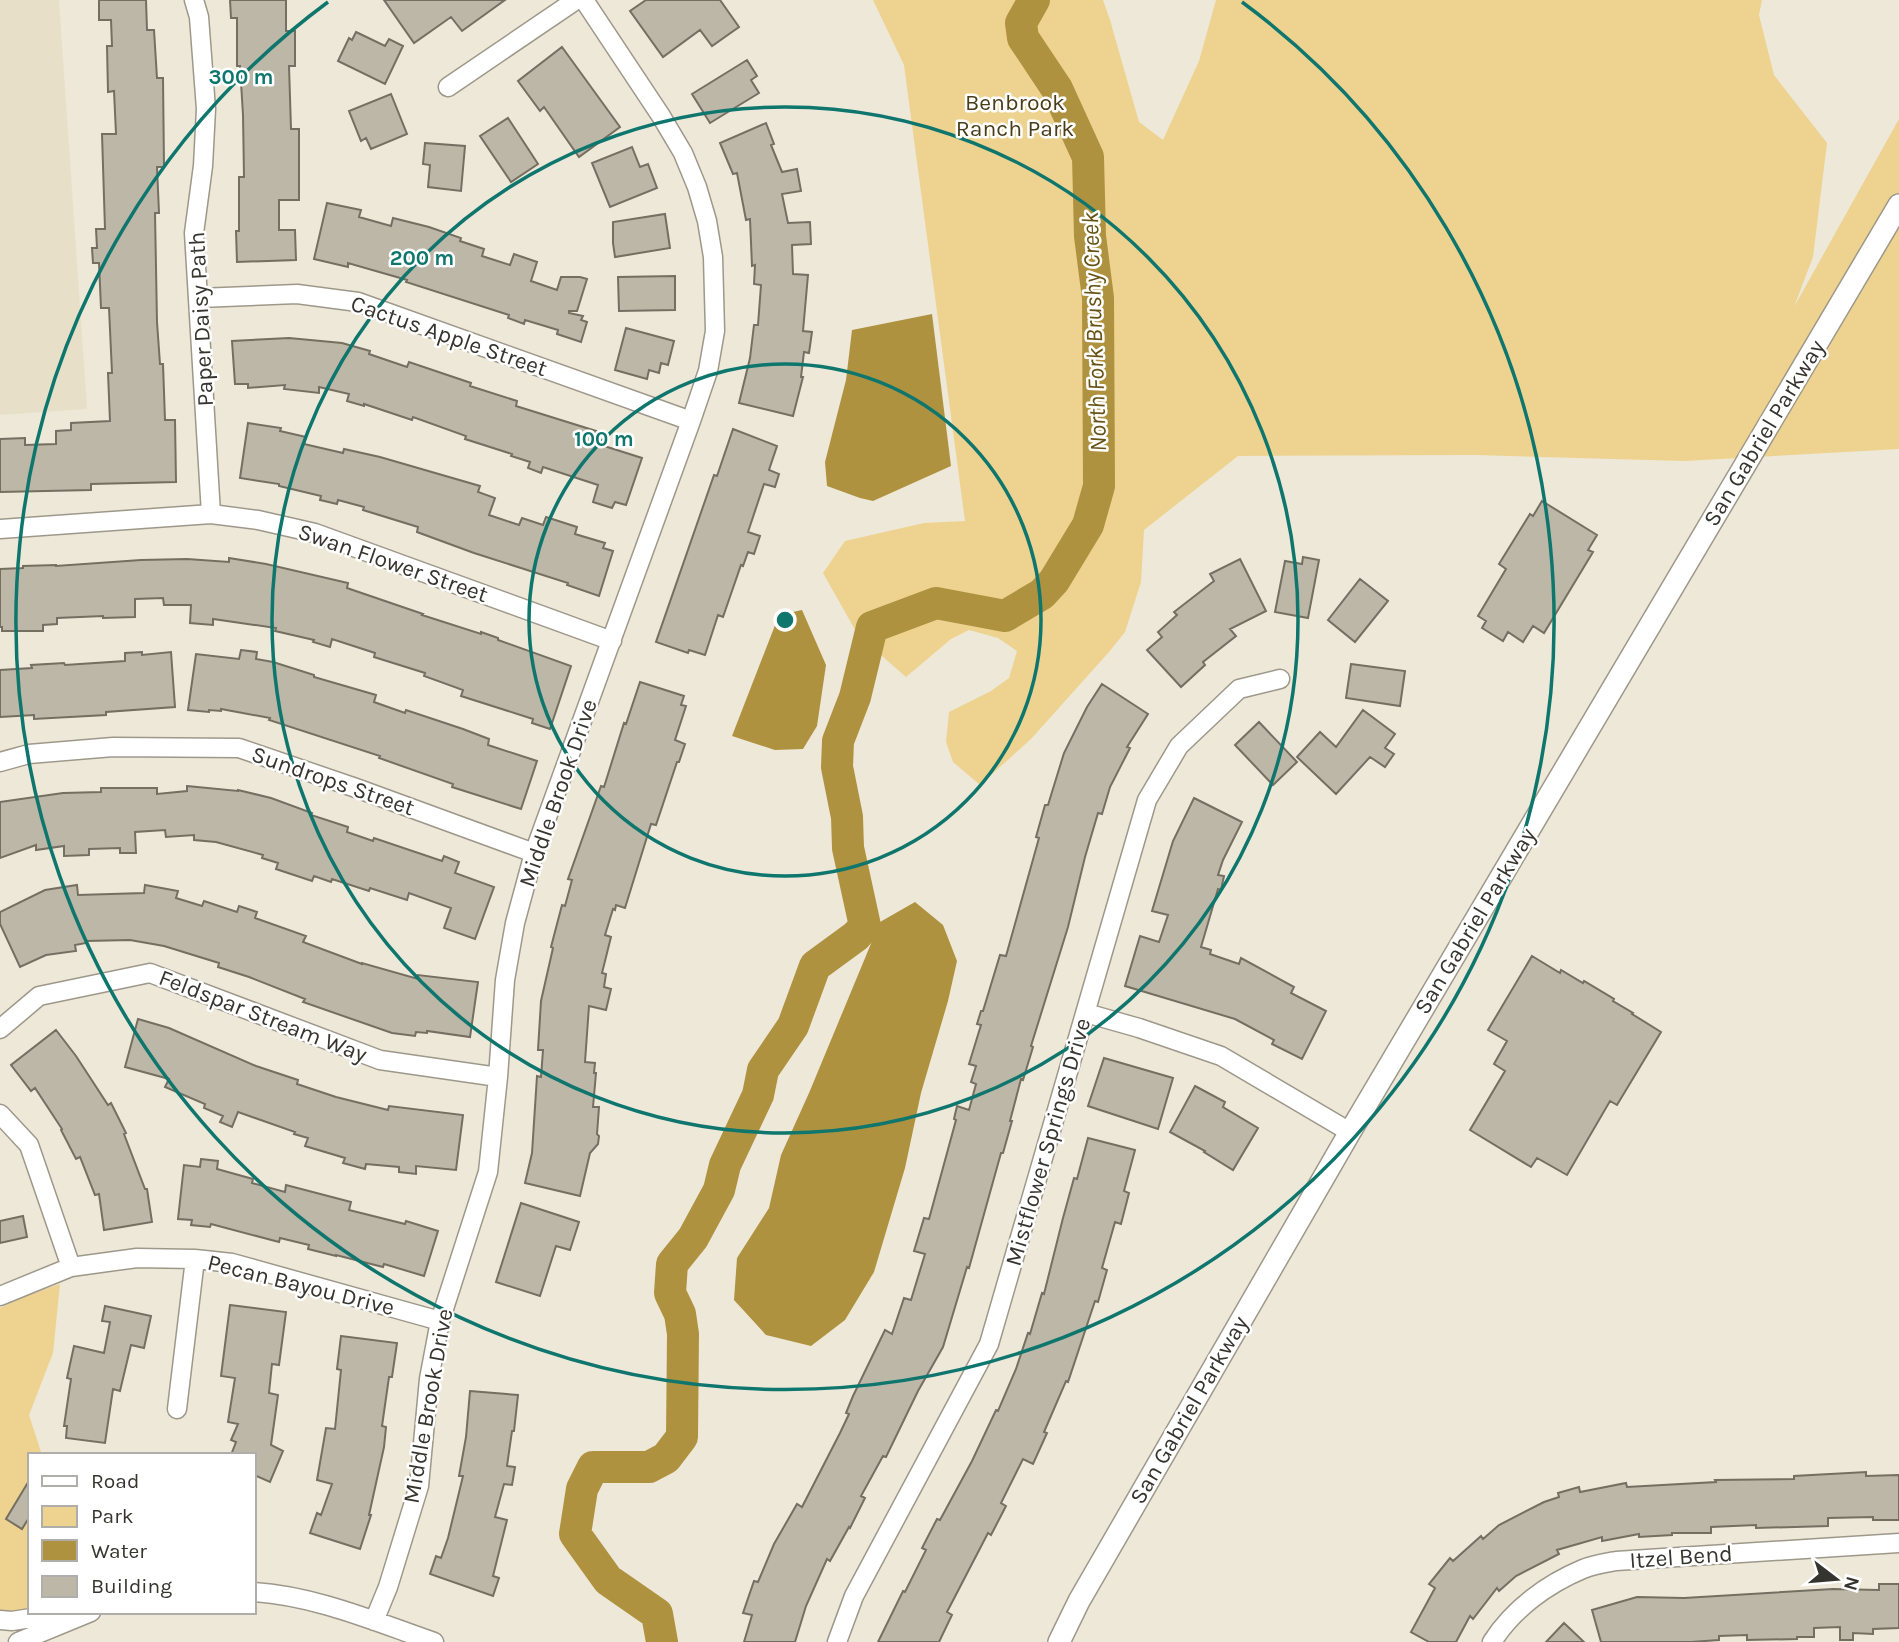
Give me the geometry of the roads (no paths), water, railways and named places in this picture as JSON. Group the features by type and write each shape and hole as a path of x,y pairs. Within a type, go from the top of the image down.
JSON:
{"street":[{"name":"Paper Daisy Path","path":"194,0 199,17 206,109 203,166 194,233 211,514"},
{"path":"448,87 576,0"},
{"name":"Middle Brook Drive","path":"374,1621 388,1587 419,1486 429,1379 440,1321 488,1172 505,980 515,923 534,853 708,371 715,331 713,257 707,221 697,187 661,116 584,0"},
{"name":"San Gabriel Parkway","path":"1059,1642 1079,1601 1350,1132 1899,205"},
{"name":"Cactus Apple Street","path":"199,298 297,294 358,302 691,421"},
{"name":"Swan Flower Street","path":"0,529 211,514 258,520 315,533 612,641"},
{"name":"Mistflower Springs Drive","path":"837,1642 854,1596 989,1344 1147,800 1180,746 1239,689 1280,679"},
{"name":"Sundrops Street","path":"0,762 29,754 113,747 239,748 534,853"},
{"name":"Feldspar Stream Way","path":"0,1029 39,996 150,973 380,1060 498,1077"},
{"path":"1086,1013 1221,1056 1350,1132"},
{"path":"0,1114 29,1145 71,1267"},
{"name":"Pecan Bayou Drive","path":"0,1296 71,1267 137,1258 195,1259 232,1263 440,1321"},
{"path":"177,1409 195,1259"},
{"name":"Itzel Bend","path":"1492,1642 1525,1604 1550,1585 1585,1568 1616,1561 1899,1543"},
{"path":"256,1592 314,1602 434,1642"},
{"path":"0,1620 12,1621 56,1614"},
{"path":"18,1642 86,1614"}],"water":[{"path":"932,314 951,466 873,501 827,486 825,462 846,380 852,330"},
{"path":"802,610 826,665 817,726 803,749 775,750 732,736 779,615"},
{"path":"915,902 943,925 957,961 921,1093 905,1168 874,1272 845,1320 811,1346 766,1335 734,1300 737,1258 769,1208 781,1155 880,922"}],"waterway":[{"name":"North Fork Brushy Creek","path":"662,1642 657,1614 608,1580 575,1534 582,1489 593,1467 649,1467 666,1458 682,1437 683,1334 680,1314 670,1293 672,1264 693,1238 719,1190 725,1165 758,1095 763,1070 793,1026 815,966 856,936 865,926 848,848 847,817 837,767 838,741 855,697 872,627 936,603 1005,616 1042,594 1054,581 1088,525 1099,486 1098,298 1090,236 1088,157 1057,89 1023,38 1021,23 1034,0"}],"park label":[{"name":"Benbrook Ranch Park","path":"1015,115"}]}
